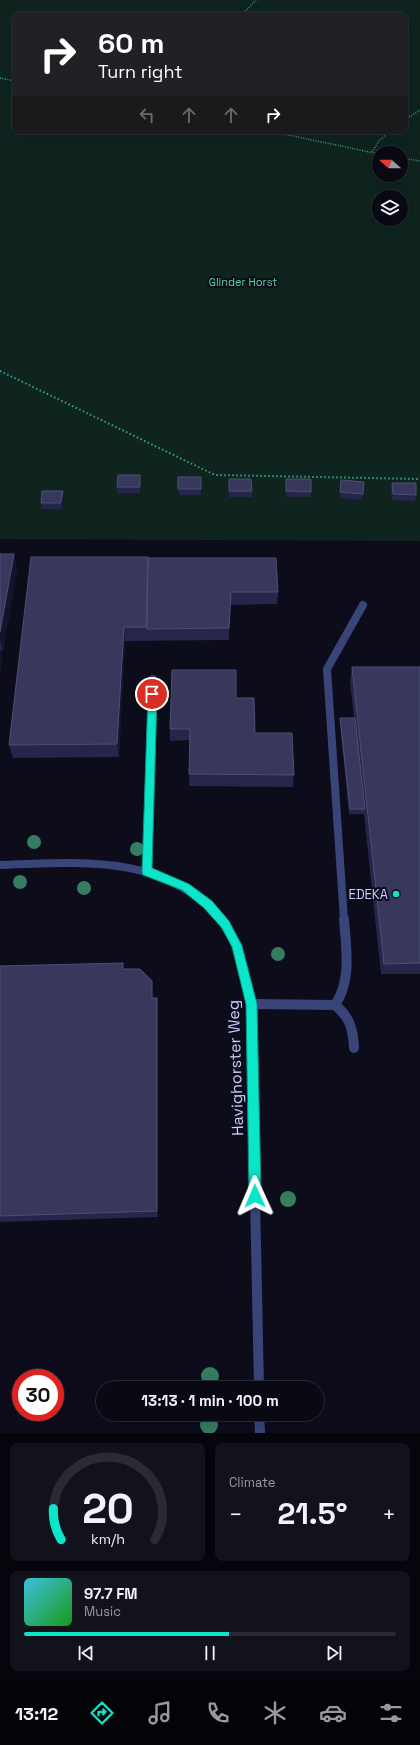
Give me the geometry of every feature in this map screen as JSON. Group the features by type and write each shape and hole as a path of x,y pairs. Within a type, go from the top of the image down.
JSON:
{"street":[{"path":"335,1005 342,995 346,970 327,669 363,605"},
{"path":"147,872 153,679"},
{"name":"Havighorster Weg","path":"0,865 96,863 157,874 186,887 208,905 225,924 237,946 252,1004 259,1381"},
{"path":"252,1004 335,1005 350,1020 353,1032 354,1048"},
{"path":"260,1421 260,1433"}],"path":[{"path":"245,12 256,0"},
{"path":"0,78 12,80"},
{"path":"408,118 420,110"},
{"path":"284,134 372,152"},
{"path":"376,146 387,134"},
{"path":"408,159 420,161"},
{"path":"0,371 215,475 420,479"}],"green space":[{"name":"Glinder Horst","path":"0,0 420,0 420,541 0,539"}],"building":[{"path":"118,475 140,475 140,487 117,487"},
{"path":"178,477 201,477 201,489 178,489"},
{"path":"229,479 251,479 252,491 229,491"},
{"path":"286,479 311,479 311,492 286,491"},
{"path":"341,480 364,482 363,494 340,492"},
{"path":"392,483 416,483 416,495 393,494"},
{"path":"42,491 63,491 61,503 41,503"},
{"path":"0,554 14,554 0,632"},
{"path":"31,557 148,557 146,627 124,627 117,744 9,745"},
{"path":"148,558 276,558 278,592 231,592 229,628 147,629"},
{"name":"EDEKA","path":"352,667 420,667 420,963 384,964"},
{"path":"172,670 236,670 236,698 254,698 255,733 292,733 294,775 189,774 190,729 170,729"},
{"path":"340,718 355,718 365,809 350,809"},
{"path":"123,963 123,969 140,969 152,981 152,998 157,998 157,1211 0,1216 0,966"}],"place":[{"name":"EDEKA","path":"396,894"}],"route":[{"path":"152,694 147,872 157,874 186,887 208,905 225,924 237,946 252,1004 255,1196"}]}
